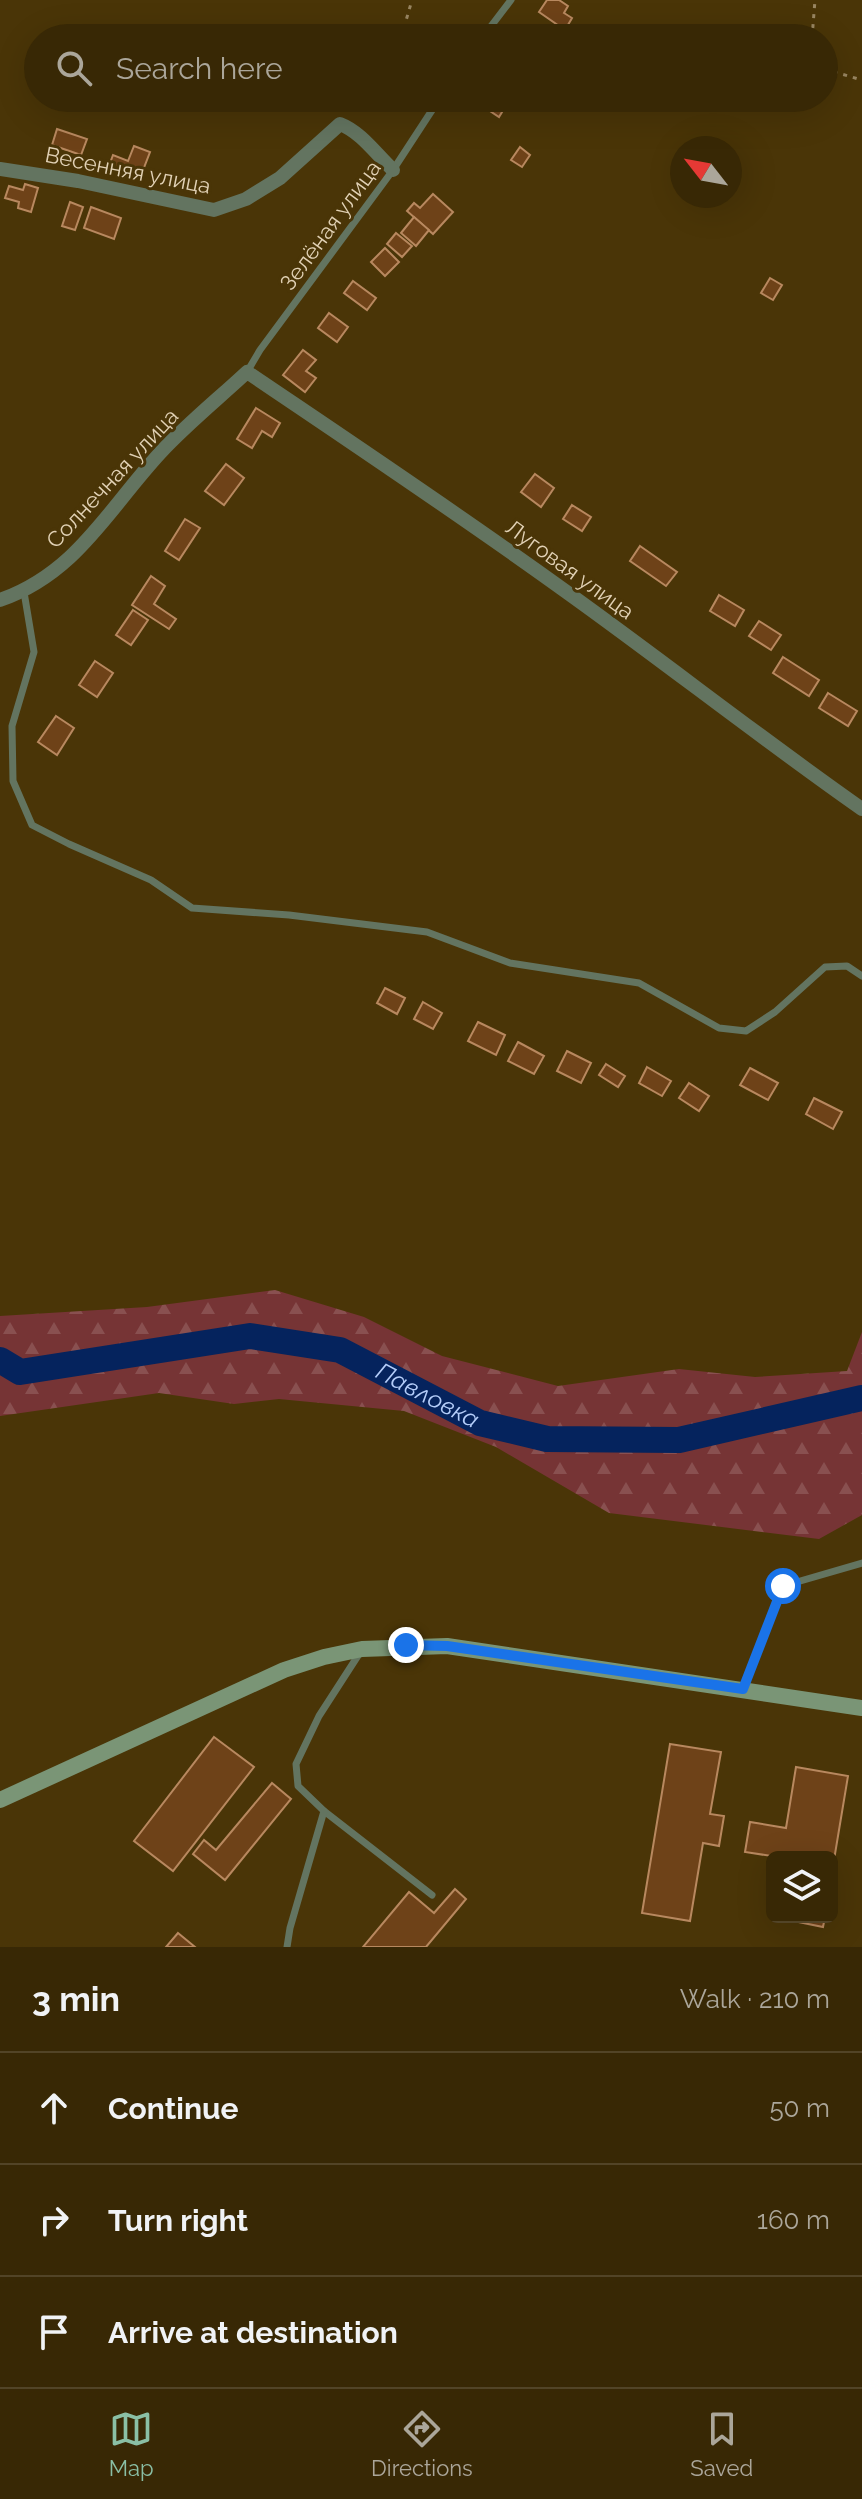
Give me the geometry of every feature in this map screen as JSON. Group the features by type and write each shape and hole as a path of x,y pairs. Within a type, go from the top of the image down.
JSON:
{"street":[{"name":"Весенняя улица","path":"0,169 78,181 214,210 246,199 280,178 340,124"},
{"path":"340,124 355,129 370,149 393,170"},
{"name":"Солнечная улица","path":"0,600 24,592 47,578 84,545 161,451 247,372"},
{"name":"Луговая улица","path":"247,372 570,594 750,730 862,809"},
{"path":"0,1800 284,1670 362,1649 447,1646 862,1708"}],"lane":[{"path":"493,24 511,0"},
{"name":"Зелёная улица","path":"247,372 393,170 431,112"},
{"path":"24,592 34,652 12,726 13,781 32,825 151,880 192,908 289,915 427,932 510,963 639,983 719,1028 746,1031 775,1012 825,967 847,966 862,976"},
{"path":"743,1689 783,1586 862,1563"},
{"path":"362,1649 319,1716 296,1764 298,1786 324,1811 432,1895"},
{"path":"287,1947 324,1811"}],"path":[{"path":"405,24 412,0"},
{"path":"813,24 815,0"},
{"path":"838,73 862,80"},
{"path":"340,124 349,112"}],"green space":[{"path":"275,1290 364,1317 442,1356 558,1386 679,1369 755,1377 847,1371 862,1332 862,1515 819,1539 609,1513 496,1447 404,1411 279,1399 234,1404 159,1393 0,1416 0,1316 147,1307"}],"building":[{"path":"547,0 559,0 568,6 564,13 572,18 568,24 556,24 539,12"},
{"path":"57,129 87,139 81,155 52,145"},
{"path":"134,146 150,152 140,178 109,166 113,155 128,161"},
{"path":"520,147 530,155 522,167 511,160"},
{"path":"25,184 38,188 31,212 18,208 19,202 5,198 9,186 23,190"},
{"path":"433,194 453,212 433,234 407,211 414,203 420,208"},
{"path":"70,202 83,207 75,230 62,226"},
{"path":"91,207 121,218 114,239 84,228"},
{"path":"414,217 429,230 416,246 401,233"},
{"path":"396,233 412,246 402,257 387,244"},
{"path":"385,248 399,262 385,276 371,262"},
{"path":"770,278 782,285 773,300 761,293"},
{"path":"353,281 376,298 367,310 344,293"},
{"path":"329,313 348,327 337,342 318,328"},
{"path":"303,350 316,360 306,371 316,378 305,392 283,375"},
{"path":"256,408 280,423 272,437 262,431 252,448 237,439"},
{"path":"226,464 244,478 224,505 205,491"},
{"path":"535,474 554,488 541,507 521,492"},
{"path":"572,505 591,517 582,531 563,519"},
{"path":"185,519 200,528 179,560 165,551"},
{"path":"640,546 677,572 666,586 630,561"},
{"path":"151,576 165,586 154,604 176,619 169,629 132,605"},
{"path":"719,595 744,610 735,626 710,611"},
{"path":"133,610 148,620 131,645 116,635"},
{"path":"759,621 781,635 771,650 749,636"},
{"path":"783,657 819,680 809,696 773,673"},
{"path":"95,661 113,673 97,697 79,685"},
{"path":"828,693 857,711 848,726 819,708"},
{"path":"56,716 74,728 57,755 38,742"},
{"path":"385,988 405,998 397,1014 377,1003"},
{"path":"423,1002 442,1013 433,1029 414,1019"},
{"path":"478,1022 505,1035 496,1055 468,1041"},
{"path":"518,1042 544,1056 534,1074 508,1061"},
{"path":"567,1051 591,1063 581,1083 557,1071"},
{"path":"606,1064 625,1076 618,1087 599,1075"},
{"path":"647,1067 671,1081 662,1096 639,1083"},
{"path":"750,1068 778,1083 768,1100 740,1085"},
{"path":"689,1083 709,1096 699,1111 679,1098"},
{"path":"814,1098 842,1112 833,1129 806,1114"},
{"path":"214,1737 254,1767 173,1871 134,1841"},
{"path":"670,1744 721,1752 710,1814 724,1816 719,1846 703,1843 690,1921 642,1913"},
{"path":"796,1767 848,1776 836,1851 766,1851 766,1855 745,1852 750,1822 786,1828"},
{"path":"272,1783 291,1799 225,1880 193,1854 204,1840 216,1850"},
{"path":"455,1889 466,1899 426,1947 363,1947 409,1892 434,1913"},
{"path":"803,1923 824,1923 823,1927"},
{"path":"178,1933 195,1947 166,1947"}],"waterway":[{"name":"Павловка","path":"0,1360 20,1372 250,1336 340,1350 480,1423 547,1439 679,1440 862,1398"}],"route":[{"path":"406,1645 447,1646 743,1689 783,1586"}]}
